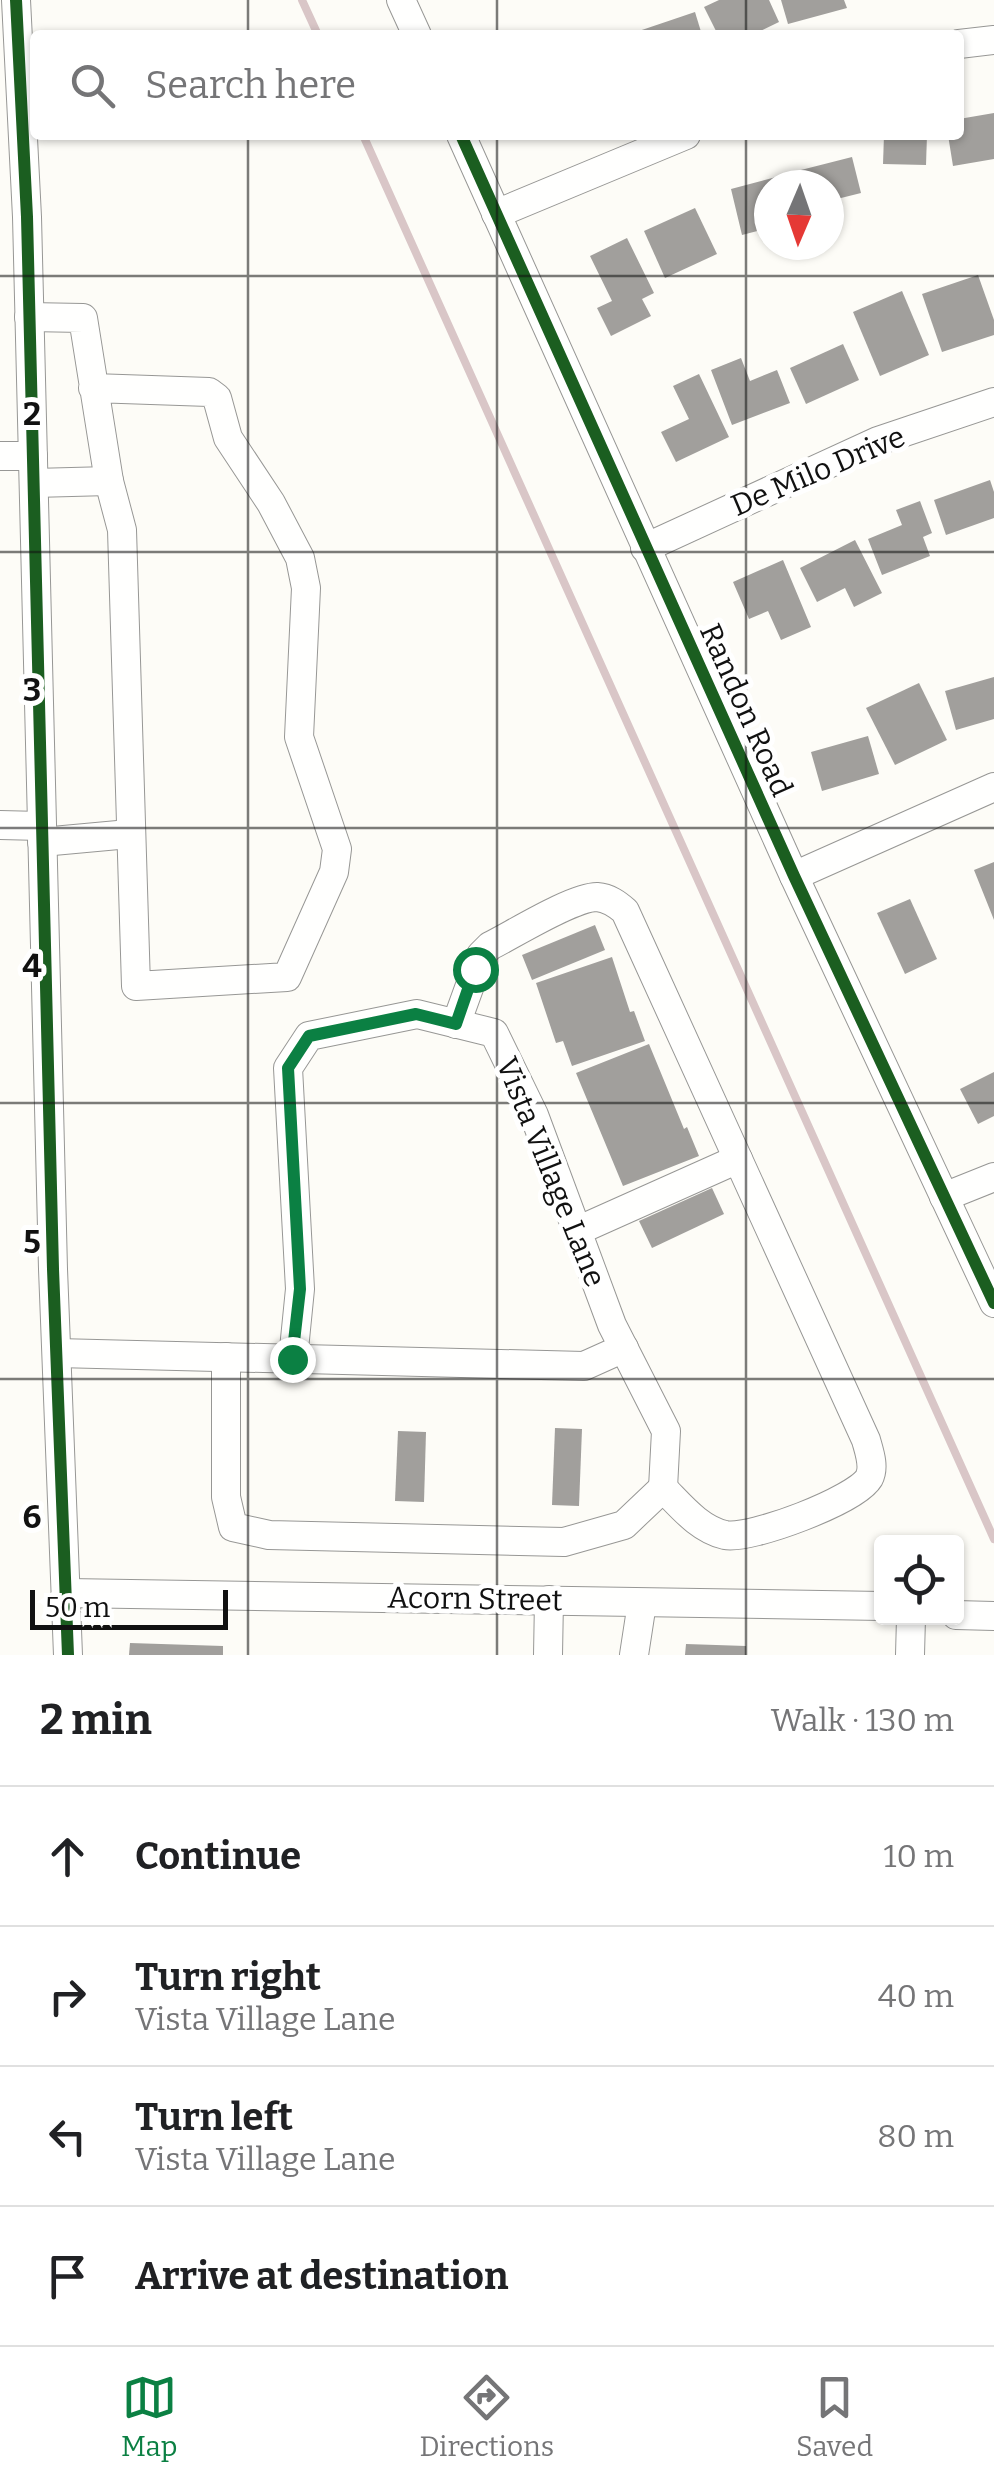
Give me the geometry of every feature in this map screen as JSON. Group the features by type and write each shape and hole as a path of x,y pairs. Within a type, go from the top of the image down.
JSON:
{"street":[{"path":"16,0 10,87 30,318 68,1655"},
{"path":"401,0 415,30"},
{"path":"964,43 994,40"},
{"name":"Randon Road","path":"463,140 794,876 994,1303"},
{"path":"496,214 674,140"},
{"path":"30,318 83,318 93,388 122,530 136,986 287,977 334,872 336,849 300,737 306,588 300,558 271,503 228,438 218,398 209,392 93,388"},
{"name":"De Milo Drive","path":"645,548 878,441 994,402"},
{"path":"0,456 34,470 110,480"},
{"path":"794,876 994,787"},
{"path":"0,825 42,834 129,834"},
{"path":"226,1357 226,1497 233,1527 269,1536 564,1542 624,1525 662,1488 704,1528 728,1536 779,1526 860,1488 871,1475 866,1440 625,911 614,901 579,901 490,946 481,954 456,1024"},
{"name":"Vista Village Lane","path":"292,1359 300,1289 288,1068 309,1036 416,1014 494,1033 534,1115 624,1348 666,1431 662,1488"},
{"path":"577,1231 738,1159"},
{"path":"944,1197 994,1176"},
{"path":"57,1353 584,1366 624,1348"},
{"name":"Acorn Street","path":"68,1593 874,1606"},
{"path":"548,1600 548,1655"},
{"path":"634,1655 642,1602"},
{"path":"964,1602 994,1602"},
{"path":"964,1615 994,1616"},
{"path":"910,1655 911,1625"}],"building":[{"path":"719,0 769,0 779,22 762,30 716,30 704,7"},
{"path":"781,0 844,0 847,8 788,24"},
{"path":"695,12 700,30 642,30"},
{"path":"994,113 994,159 953,166 949,140 964,140 964,118"},
{"path":"884,140 927,140 926,165 883,164"},
{"path":"852,157 861,193 844,197 844,170 801,170"},
{"path":"754,183 754,232 742,235 731,189"},
{"path":"695,208 717,254 665,278 644,231"},
{"path":"627,238 654,293 642,299 651,316 611,336 597,308 612,301 590,256"},
{"path":"978,275 994,320 994,335 942,352 922,294"},
{"path":"902,291 929,355 880,376 853,312"},
{"path":"843,344 859,380 806,404 790,368"},
{"path":"741,358 750,381 777,370 790,403 732,425 711,370"},
{"path":"699,374 729,437 676,462 661,432 689,419 673,386"},
{"path":"990,480 994,518 946,535 934,500"},
{"path":"920,501 932,533 923,537 930,556 882,575 868,539 902,525 896,510"},
{"path":"855,540 882,593 854,607 845,588 817,602 800,568"},
{"path":"783,560 811,627 781,640 768,611 749,619 733,582"},
{"path":"994,677 994,719 956,730 945,691"},
{"path":"919,683 947,740 895,765 866,708"},
{"path":"868,736 879,774 822,791 811,752"},
{"path":"994,862 994,920 974,870"},
{"path":"910,899 937,959 905,974 877,913"},
{"path":"595,925 605,950 532,980 522,955"},
{"path":"612,957 630,1012 634,1011 645,1041 572,1066 563,1041 556,1043 536,983"},
{"path":"649,1044 699,1156 623,1186 576,1073"},
{"path":"994,1072 994,1116 978,1124 960,1089"},
{"path":"712,1188 724,1214 652,1248 639,1221"},
{"path":"555,1428 582,1429 579,1506 552,1505"},
{"path":"398,1431 426,1432 424,1502 395,1501"},
{"path":"130,1643 223,1646 223,1655 129,1655"},
{"path":"686,1644 746,1646 746,1655 685,1655"}],"railway":[{"path":"302,0 316,30"},
{"path":"365,140 994,1539"}],"cycle path":[{"path":"16,0 27,217 53,1269 68,1655"},
{"path":"463,140 794,876 994,1303"}],"route":[{"path":"292,1359 300,1289 288,1068 309,1036 416,1014 456,1024 475,969"}]}
